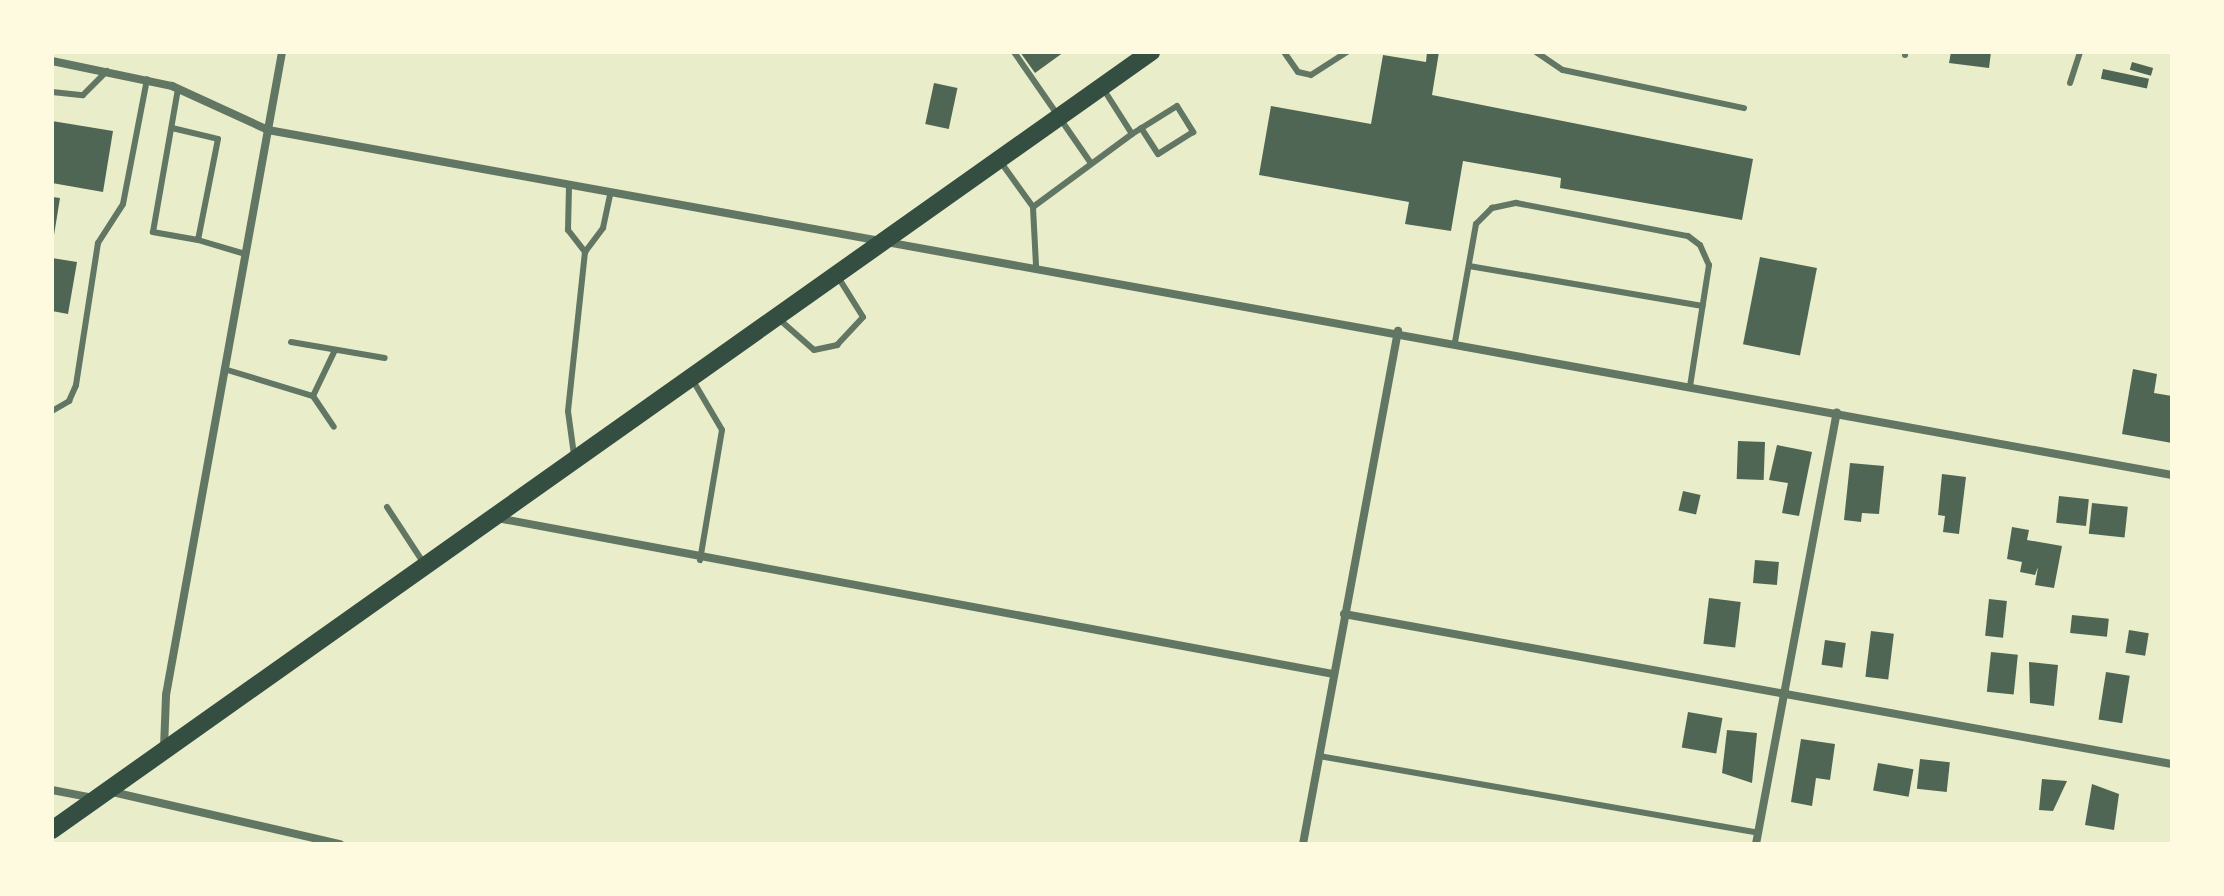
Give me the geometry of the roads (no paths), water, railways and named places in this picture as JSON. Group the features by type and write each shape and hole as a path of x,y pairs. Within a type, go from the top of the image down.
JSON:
{"main road":[{"path":"52,830 1151,52"}],"street":[{"path":"164,749 166,695 282,52"},
{"path":"52,61 147,79 178,89 268,130 610,194 1036,265 2172,475"},
{"path":"1303,844 1398,331"},
{"path":"1756,844 1837,413"},
{"path":"492,517 700,560 1333,674"},
{"path":"1344,614 2172,764"},
{"path":"52,790 102,794 334,843"}],"lane":[{"path":"1014,52 1091,163"},
{"path":"1284,52 1298,72 1311,75 1347,52"},
{"path":"1536,52 1563,70 1744,108"},
{"path":"2070,83 2080,52"},
{"path":"52,92 83,95 107,71"},
{"path":"52,411 69,401 76,385 98,243 123,204 147,79"},
{"path":"1101,86 1132,134"},
{"path":"178,89 153,232 198,240 245,254"},
{"path":"1033,207 1132,134 1141,128 1177,106 1193,132 1158,154 1141,128"},
{"path":"172,128 218,139 198,240"},
{"path":"998,159 1033,207 1036,265"},
{"path":"569,186 568,230 585,252"},
{"path":"575,459 568,411 585,252 603,228 610,194"},
{"path":"1455,342 1476,224 1492,208 1516,203 1688,236 1709,265 1690,386"},
{"path":"1469,266 1703,306"},
{"path":"776,316 814,350 837,345 859,325 863,310 835,275"},
{"path":"291,342 385,358"},
{"path":"313,396 335,350"},
{"path":"224,369 313,396 334,427"},
{"path":"690,377 722,430 700,560"},
{"path":"387,507 425,565"},
{"path":"1319,756 1758,833"}]}
